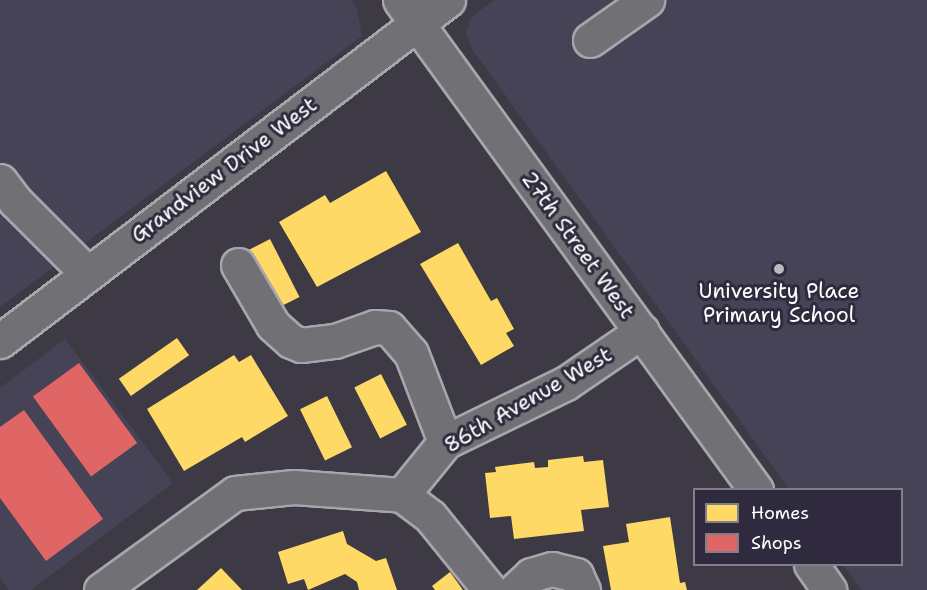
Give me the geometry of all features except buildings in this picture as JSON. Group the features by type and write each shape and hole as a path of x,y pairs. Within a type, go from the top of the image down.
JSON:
{"street":[{"name":"Grandview Drive West","path":"0,341 88,274 408,12 448,0"},
{"path":"590,40 647,0"},
{"name":"27th Street West","path":"408,12 755,488"},
{"path":"0,181 15,201 88,274"},
{"path":"238,265 273,325 291,341 301,345 335,341 375,327 389,328 411,353 445,442"},
{"name":"86th Avenue West","path":"402,495 445,442 566,383 642,331"},
{"path":"100,590 235,493 294,487 402,495 430,516 490,590"},
{"path":"812,566 829,590"},
{"path":"515,590 531,575 552,569 576,575 583,590"}],"shaded area":[{"path":"0,0 351,0 357,9 362,36 0,307"},
{"name":"University Place Primary School","path":"494,0 927,0 927,590 862,590 844,566 903,566 903,488 788,488 472,49 466,33 471,18"},
{"path":"65,339 173,483 31,590 9,590 0,578 0,388"}],"place":[{"name":"University Place Primary School","path":"779,269"}]}
